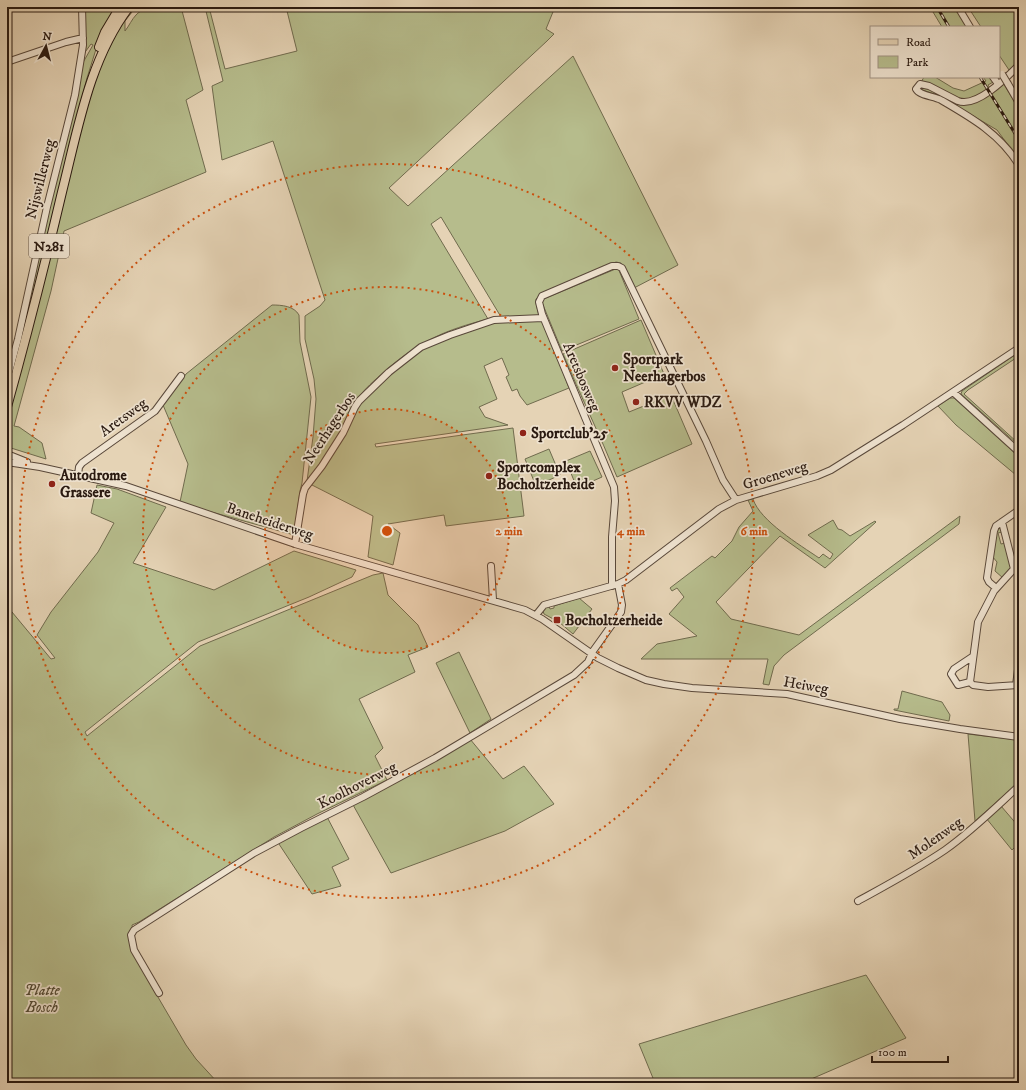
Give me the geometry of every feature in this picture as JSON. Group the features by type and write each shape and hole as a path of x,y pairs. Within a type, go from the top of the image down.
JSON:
{"main road":[{"name":"Nijswillerweg","path":"7,407 80,120 88,80 105,32 120,7"},
{"name":"Nijswillerweg","path":"80,120 100,59 111,35 129,7"}],"street":[{"name":"Nijswillerweg","path":"7,380 18,339 47,207 75,95 83,45 82,7"},
{"path":"958,7 969,26"},
{"path":"8,60 83,38"},
{"path":"1019,64 998,84 977,99 965,103 950,98 926,84 920,84 916,89 920,93 930,95 941,100 989,130 1008,149 1019,165"},
{"path":"1000,72 1019,103"},
{"path":"994,78 998,84"},
{"path":"544,318 539,304 542,296 614,265 624,270 724,480 736,500"},
{"name":"Aretsbosweg","path":"544,318 614,487 615,501 612,537 612,586"},
{"name":"Neerhagerbos","path":"295,544 304,490 322,466 343,433 355,407 389,372 420,347 450,335 494,320 544,318"},
{"name":"Groeneweg","path":"536,615 544,605 612,586 626,580 719,509 736,500 817,476 831,470 1019,348"},
{"name":"Aretsweg","path":"78,475 79,467 82,463 155,411 181,376"},
{"path":"953,392 1019,452"},
{"name":"Baneheiderweg","path":"7,454 40,467"},
{"name":"Baneheiderweg","path":"7,462 40,467 126,486 295,544 525,610 536,615 592,654"},
{"path":"996,588 987,578 994,531 996,526 1019,510"},
{"path":"970,682 972,657 978,622 996,588 1017,568 1002,522"},
{"path":"491,566 492,600"},
{"name":"Koolhoverweg","path":"158,993 134,950 130,935 138,926 254,853 402,776 564,682 584,667 593,651 622,609 618,584"},
{"name":"Heiweg","path":"592,654 628,673 646,680 664,684 692,688 788,694 900,719 960,730 1019,737"},
{"path":"972,657 954,669 951,674 958,685 970,682 973,685 988,687 1017,685 1019,662"},
{"name":"Molenweg","path":"858,901 919,866 945,849 975,826 1019,786"}],"green space":[{"path":"85,7 117,7 97,46 87,78 26,324 7,392 7,385 21,335 81,66 93,45 91,44 83,55"},
{"path":"131,7 136,7 125,21 125,31 133,18 140,11 157,7 181,7 203,90 186,100 206,172 64,231 51,291 14,426 19,427 42,443 46,459 11,448 7,445 7,421 42,289 91,88 112,37"},
{"path":"205,7 209,7 225,69 297,51 286,7 555,7 546,29 554,34 389,188 408,206 573,56 678,265 634,288 621,263 616,262 540,295 536,299 539,316 501,317 441,217 431,224 488,319 446,332 422,344 410,351 386,370 356,401 333,447 307,481 316,399 314,379 305,339 305,316 320,306 325,300 273,141 222,160 212,86 223,81"},
{"path":"930,7 955,7 966,26 941,26"},
{"path":"968,7 1019,7 1019,60 1009,70 1000,56 1000,26 980,26"},
{"path":"923,78 937,78 953,88 964,91 986,81 984,78 996,78 995,81 988,85 992,91 1003,83 1019,109 1019,160 997,130 938,95 919,89"},
{"path":"618,268 639,319 562,351 541,300"},
{"path":"272,305 291,308 299,315 300,342 311,397 302,483 294,535 180,502 188,464 163,405 186,374"},
{"path":"540,320 544,323 569,388 527,405 517,389 512,391 506,377 509,375 502,358 484,366 497,399 479,407 485,417 508,425 375,444 376,447 513,428 524,516 446,526 444,515 388,524 400,533 393,565 368,557 373,516 310,484 360,401 419,350 489,323"},
{"path":"641,320 664,374 622,392 629,412 671,395 692,444 617,477 563,354"},
{"path":"1019,352 1019,356 964,394 1018,443 1017,444 961,394 962,391"},
{"path":"950,398 954,398 1019,457 1019,473 1016,475 956,425 938,406"},
{"path":"549,449 560,475 536,486 525,459"},
{"path":"590,451 602,477 577,488 566,461"},
{"name":"Platte Bosch","path":"97,485 117,489 166,507 133,563 214,590 294,551 356,570 352,577 309,597 198,642 85,732 87,736 200,646 373,575 383,573 388,595 418,625 428,647 408,655 415,672 359,699 383,748 375,756 387,780 274,837 132,925 134,943 148,980 186,1045 196,1059 218,1083 7,1083 7,606 51,659 55,658 37,635 51,612 98,552 114,523 91,513"},
{"path":"753,499 757,507 772,524 819,558 823,554 830,559 833,554 808,535 833,520 838,529 850,536 875,521 876,522 825,568 780,536 716,602 731,619 799,635 960,516 959,524 784,655 774,666 769,685 763,684 768,659 641,659 657,644 697,636 669,614 684,597 677,588 672,591 670,588 712,556 715,558 732,541 739,527 753,511 748,500"},
{"path":"998,527 1001,528 1002,532 998,533 1001,544 1005,543 1011,567 1003,578 995,571 997,562 992,556"},
{"path":"579,598 592,609 573,634 559,622 544,614 544,608 549,606 550,609 554,608 554,606"},
{"path":"459,652 491,719 470,733 436,663"},
{"path":"902,691 942,702 950,715 949,721 894,710 898,709"},
{"path":"968,734 1019,740 1019,782 975,821"},
{"path":"470,739 503,779 524,766 554,804 505,831 391,873 352,803"},
{"path":"1001,806 1019,827 1019,843 1012,850 986,818"},
{"path":"326,815 349,859 332,867 341,886 312,894 277,841"},
{"path":"866,975 906,1038 802,1083 655,1083 639,1044"}],"railway":[{"path":"937,7 948,26"},
{"path":"981,78 1019,140"}],"place":[{"name":"Sportpark Neerhagerbos","path":"615,368"},
{"name":"RKVV WDZ","path":"636,402"},
{"name":"Sportclub'25","path":"523,433"},
{"name":"Sportcomplex Bocholtzerheide","path":"489,476"},
{"name":"Autodrome Grassere","path":"52,484"},
{"name":"Bocholtzerheide","path":"557,620"}]}
